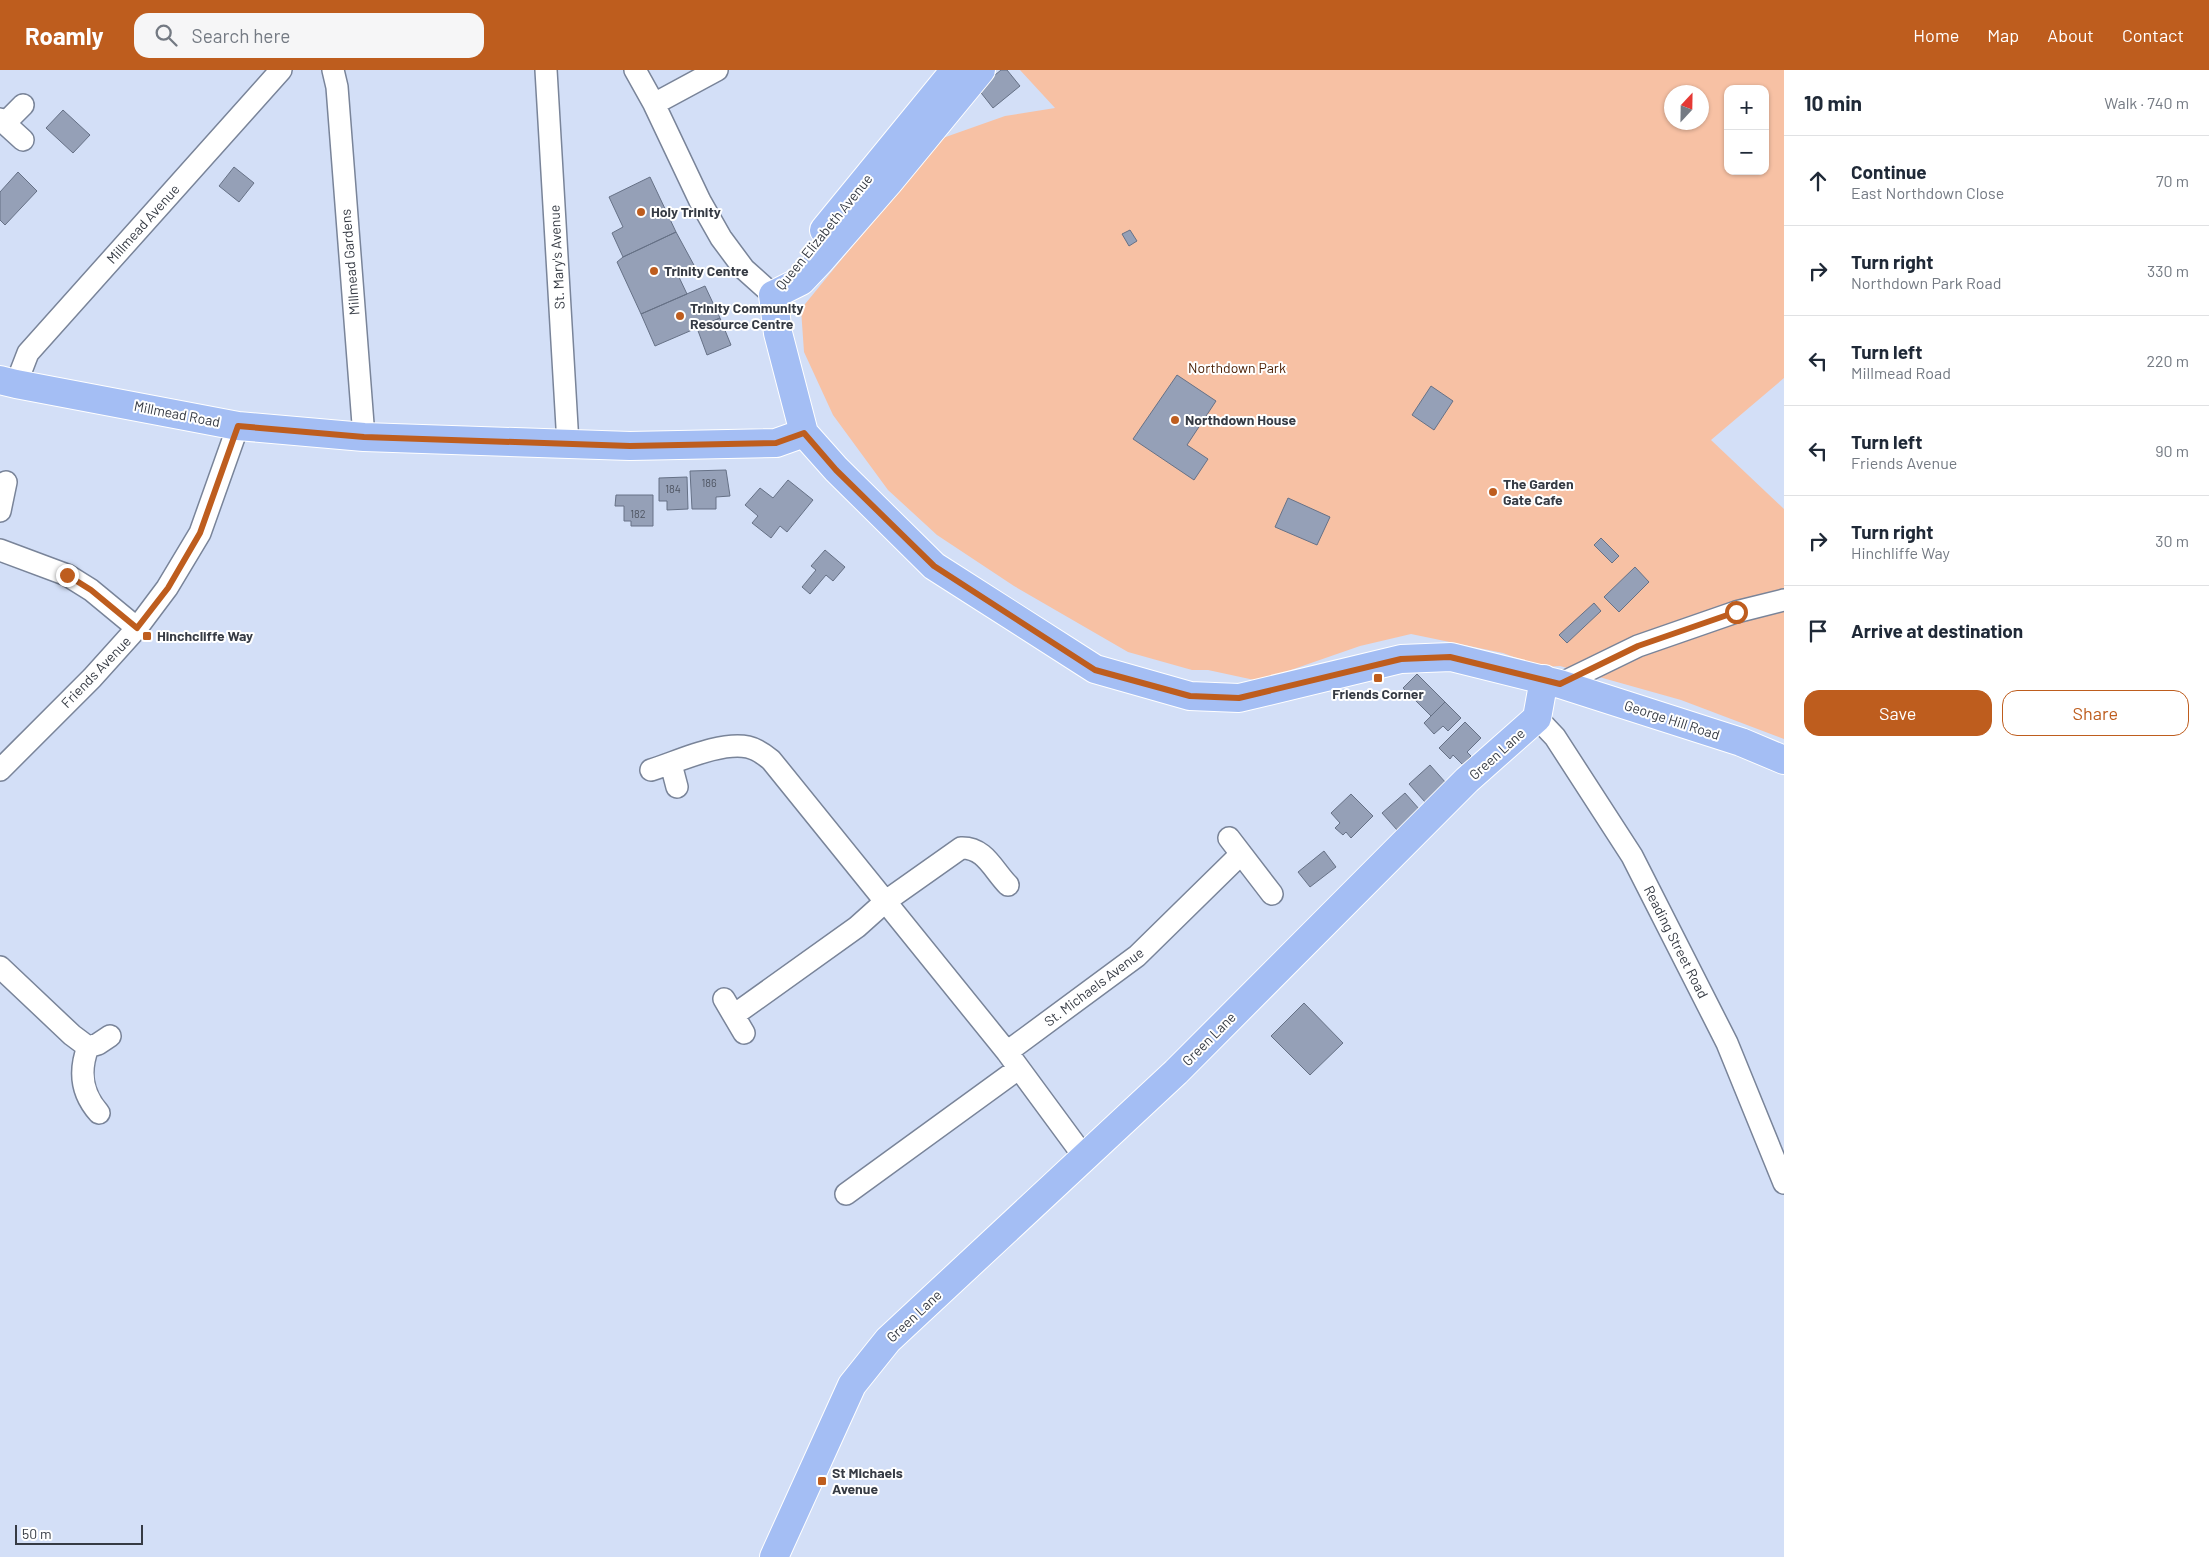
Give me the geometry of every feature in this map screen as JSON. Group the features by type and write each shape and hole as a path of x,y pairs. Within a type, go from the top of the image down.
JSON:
{"main road":[{"name":"Queen Elizabeth Avenue","path":"773,294 955,70"},
{"name":"Queen Elizabeth Avenue","path":"773,294 801,281 820,261 888,183 981,70"},
{"path":"773,294 778,333 804,433"},
{"name":"Millmead Road","path":"8,382 238,426 364,437 630,446 776,443 804,433"},
{"name":"George Hill Road","path":"804,433 836,470 934,566 1095,670 1190,696 1239,698 1401,659 1450,657 1552,682 1741,742 1784,760"},
{"name":"Green Lane","path":"774,1557 852,1385 888,1340 1176,1072 1467,780 1537,718 1552,682"}],"street":[{"name":"Millmead Avenue","path":"8,382 28,353 281,70"},
{"name":"Millmead Gardens","path":"317,70 335,78 364,437"},
{"name":"St. Mary's Avenue","path":"546,70 568,444"},
{"path":"635,70 654,104 700,201 721,238 744,269 773,294"},
{"path":"654,104 717,70"},
{"path":"23,105 2,121 23,140"},
{"name":"Friends Avenue","path":"0,770 92,678 137,628 168,588 200,533 238,426"},
{"path":"0,511 6,482"},
{"path":"0,550 67,575 91,590 137,628"},
{"path":"1552,682 1638,646 1736,612 1784,600"},
{"name":"Reading Street Road","path":"1537,718 1555,737 1632,856 1728,1043 1784,1182"},
{"path":"677,787 661,767 719,748 748,747 762,752 772,760 1012,1060 1085,1158"},
{"name":"St. Michaels Avenue","path":"846,1194 1137,956 1235,846 1272,894"},
{"path":"734,1016 857,927 886,901 961,848 972,848 982,853 1008,885"},
{"path":"0,968 72,1035 88,1046 98,1044 110,1036"},
{"path":"88,1046 82,1063 82,1079 86,1095 99,1113"}],"green space":[{"name":"Northdown Park","path":"1020,70 1784,70 1784,378 1711,440 1784,509 1784,739 1681,700 1560,666 1541,667 1503,653 1411,634 1360,646 1259,681 1208,670 1192,670 1128,652 1014,586 937,535 888,490 833,415 804,352 801,309 940,139 1005,116 1055,108"}],"building":[{"path":"1001,70 1007,70 1020,86 993,108 978,89"},
{"path":"63,110 90,135 73,153 46,128"},
{"path":"234,167 254,183 239,202 219,186"},
{"path":"18,172 37,191 5,225 0,220 0,192"},
{"name":"Holy Trinity","path":"650,177 676,232 623,257 612,233 623,227 609,197"},
{"path":"1130,230 1137,241 1129,246 1122,234"},
{"name":"Trinity Centre","path":"676,232 695,267 678,275 687,294 641,314 617,262 623,257"},
{"name":"Trinity Community Resource Centre","path":"705,286 720,318 655,346 641,314"},
{"path":"720,318 731,345 707,355 697,328"},
{"name":"Northdown House","path":"1177,375 1216,401 1187,445 1208,459 1194,480 1133,439"},
{"path":"1431,386 1453,401 1434,430 1412,415"},
{"path":"726,470 730,496 716,497 716,509 692,509 690,471"},
{"path":"687,477 688,509 667,510 667,501 659,501 659,478"},
{"path":"788,480 813,500 787,532 780,526 771,538 752,523 758,516 745,505 760,488 773,498"},
{"path":"616,495 653,495 653,526 631,526 631,521 624,521 624,506 615,506"},
{"path":"1288,498 1330,517 1317,545 1275,527"},
{"path":"1601,538 1619,556 1612,563 1594,545"},
{"path":"825,550 845,567 833,581 826,575 810,594 802,587 816,570 811,566"},
{"path":"1635,567 1649,582 1619,612 1604,597"},
{"path":"1594,603 1601,611 1567,643 1559,635"},
{"path":"1417,674 1445,702 1431,716 1403,688"},
{"path":"1445,702 1461,718 1448,731 1443,726 1434,734 1424,723"},
{"path":"1465,722 1481,738 1467,752 1471,756 1463,765 1453,755 1450,759 1439,748"},
{"path":"1430,765 1446,783 1425,802 1409,784"},
{"path":"1405,793 1420,810 1397,830 1382,813"},
{"path":"1351,794 1373,816 1351,838 1346,832 1343,835 1335,828 1340,823 1331,813"},
{"path":"1324,851 1336,867 1310,887 1298,872"},
{"path":"1304,1003 1343,1043 1310,1075 1271,1036"}],"place":[{"name":"Holy Trinity","path":"641,212"},
{"name":"Trinity Centre","path":"654,271"},
{"name":"Trinity Community Resource Centre","path":"680,316"},
{"name":"Northdown House","path":"1175,420"},
{"name":"The Garden Gate Cafe","path":"1493,492"},
{"name":"Hinchcliffe Way","path":"147,636"},
{"name":"Friends Corner","path":"1378,678"},
{"name":"St Michaels Avenue","path":"822,1481"}],"route":[{"path":"67,575 91,590 137,628 168,588 200,533 238,426 364,437 630,446 776,443 804,433 836,470 934,566 1095,670 1190,696 1239,698 1401,659 1450,657 1560,684 1638,646 1736,612"}]}
